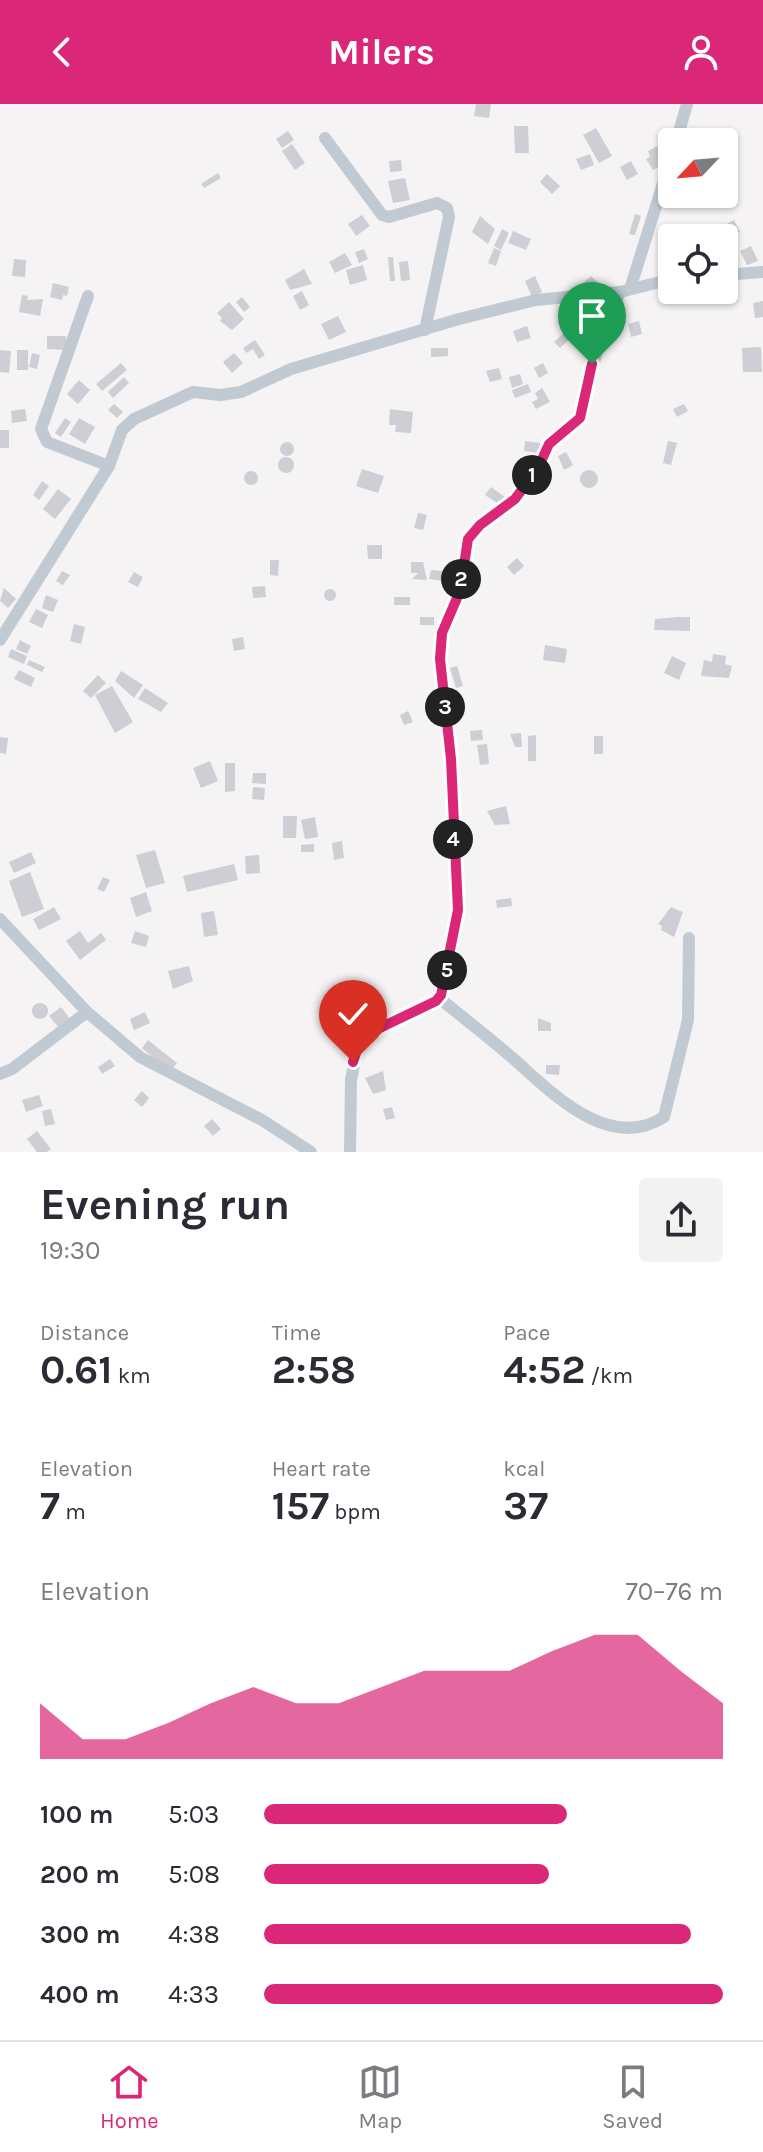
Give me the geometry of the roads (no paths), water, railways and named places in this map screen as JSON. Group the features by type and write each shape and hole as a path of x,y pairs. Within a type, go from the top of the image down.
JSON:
{"street":[{"path":"680,128 687,104"},
{"path":"325,138 385,217 437,203 447,208 449,217 425,330"},
{"path":"350,1152 351,1080 359,1040 439,998 453,946 458,910 451,759 440,659 442,633 460,591 468,539 480,525 515,499 538,468 549,444 580,418 599,342 625,290 658,195"},
{"path":"738,274 763,272"},
{"path":"0,640 5,624 109,466 122,430 134,419 193,392 220,395 241,392 291,369 536,300 625,290 658,282"},
{"path":"88,296 41,429 47,442 109,466"},
{"path":"0,919 87,1012 152,1065 262,1120 311,1152"},
{"path":"439,998 510,1056 575,1117 609,1132 643,1131 664,1117 683,1045 688,1020 689,938"},
{"path":"0,1074 12,1069 87,1012"}]}
